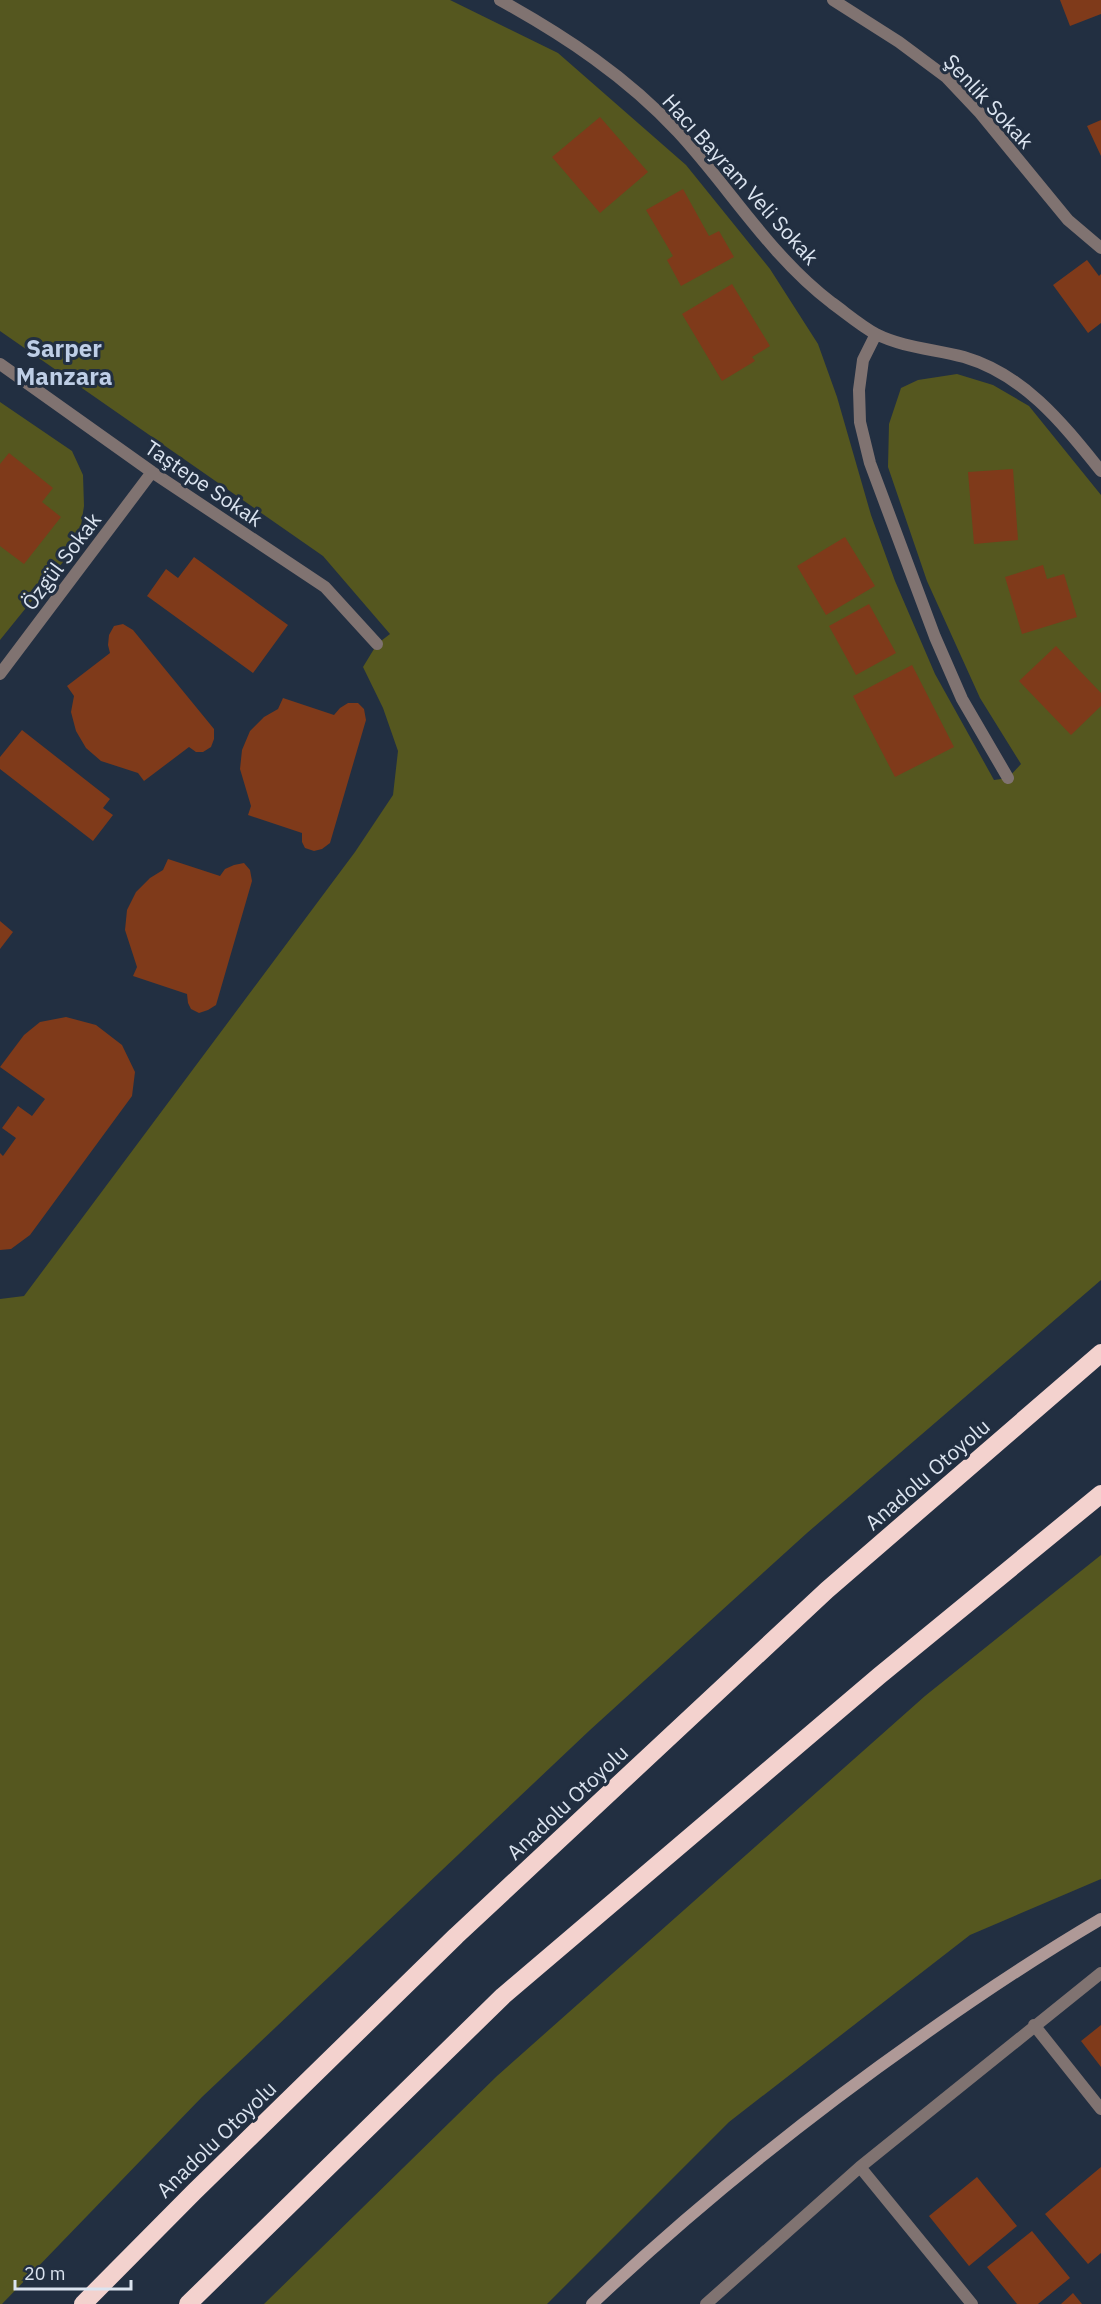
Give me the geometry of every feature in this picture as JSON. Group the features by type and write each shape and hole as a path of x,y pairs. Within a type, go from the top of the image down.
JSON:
{"highway":[{"name":"Anadolu Otoyolu","path":"83,2304 456,1936 801,1614 1101,1353"},
{"path":"188,2304 503,1995 879,1676 1101,1494"}],"main road":[{"path":"592,2304 687,2218 870,2073 976,1998 1101,1919"}],"street":[{"name":"Hacı Bayram Veli Sokak","path":"500,0 576,45 620,79 677,131 785,261 831,302 876,334 930,351 964,357 990,368 1026,389 1050,409 1101,471"},
{"name":"Şenlik Sokak","path":"832,0 899,42 946,77 980,113 1068,220 1101,248"},
{"path":"876,334 863,360 859,390 860,422 870,463 890,521 944,658 962,699 1008,778"},
{"name":"Taştepe Sokak","path":"0,364 152,472 325,587 376,645"},
{"name":"Özgül Sokak","path":"0,674 152,472"},
{"path":"706,2304 860,2167 1101,1973"},
{"path":"1034,2025 1101,2109"},
{"path":"860,2167 972,2304"}],"shaded area":[{"path":"0,0 450,0 558,53 686,165 770,269 818,344 837,397 871,515 895,581 935,674 994,780 1008,778 1021,764 980,698 927,581 888,467 889,424 901,388 918,380 957,374 993,385 1029,406 1101,495 1101,1280 807,1533 590,1730 202,2097 2,2304 0,2304 0,1299 24,1296 355,852 393,795 398,751 383,708 363,667 377,644 390,634 323,556 0,331"},
{"path":"0,402 72,451 83,475 84,506 80,532 63,562 0,640"},
{"path":"1101,1555 1101,1879 970,1935 729,2122 547,2304 264,2304 497,2076 925,1696"}],"building":[{"path":"1060,0 1101,0 1101,14 1070,26"},
{"path":"600,117 648,172 600,213 552,157"},
{"path":"1101,120 1101,156 1087,126"},
{"path":"683,189 709,236 719,231 734,257 681,286 667,260 673,256 646,210"},
{"path":"1087,260 1099,276 1101,274 1101,323 1088,333 1053,285"},
{"path":"732,284 770,346 752,357 755,361 722,381 682,314"},
{"path":"9,453 53,488 42,502 61,517 24,564 0,546 0,464"},
{"path":"1013,469 1018,540 974,544 968,472"},
{"path":"845,537 875,586 826,615 797,566"},
{"path":"194,557 288,625 253,673 147,596 166,569 178,578"},
{"path":"1043,565 1047,579 1064,574 1077,617 1022,634 1005,577"},
{"path":"869,604 896,653 856,675 829,626"},
{"path":"123,624 133,630 214,729 211,747 203,752 196,752 189,747 144,781 138,773 101,761 86,748 76,731 71,712 74,696 67,686 110,653 109,635 114,626"},
{"path":"1056,646 1101,693 1101,706 1071,735 1019,681"},
{"path":"912,665 954,747 895,777 853,696"},
{"path":"283,698 334,715 348,703 358,703 364,709 366,720 330,843 314,851 305,848 302,833 248,815 251,806 240,769 242,750 250,731 264,717 278,709"},
{"path":"22,730 110,799 103,808 113,815 93,841 0,769 0,757"},
{"path":"168,859 220,876 225,869 244,863 250,870 252,881 216,1005 199,1013 191,1009 187,994 133,976 137,967 125,930 127,910 136,892 150,878 163,870"},
{"path":"0,921 13,932 0,949"},
{"path":"66,1017 96,1025 122,1045 135,1072 132,1096 30,1235 11,1249 0,1250 0,1153 3,1156 16,1138 2,1128 18,1106 32,1116 45,1099 0,1067 24,1035 40,1022"},
{"path":"1101,2025 1101,2067 1081,2041"},
{"path":"1101,2167 1101,2253 1088,2264 1045,2214"},
{"path":"977,2177 1017,2226 969,2266 929,2216"},
{"path":"1032,2231 1070,2278 1038,2304 1017,2304 987,2267"},
{"path":"1073,2293 1082,2304 1061,2304"}],"district":[{"name":"Sarper Manzara","path":"64,362"}]}
